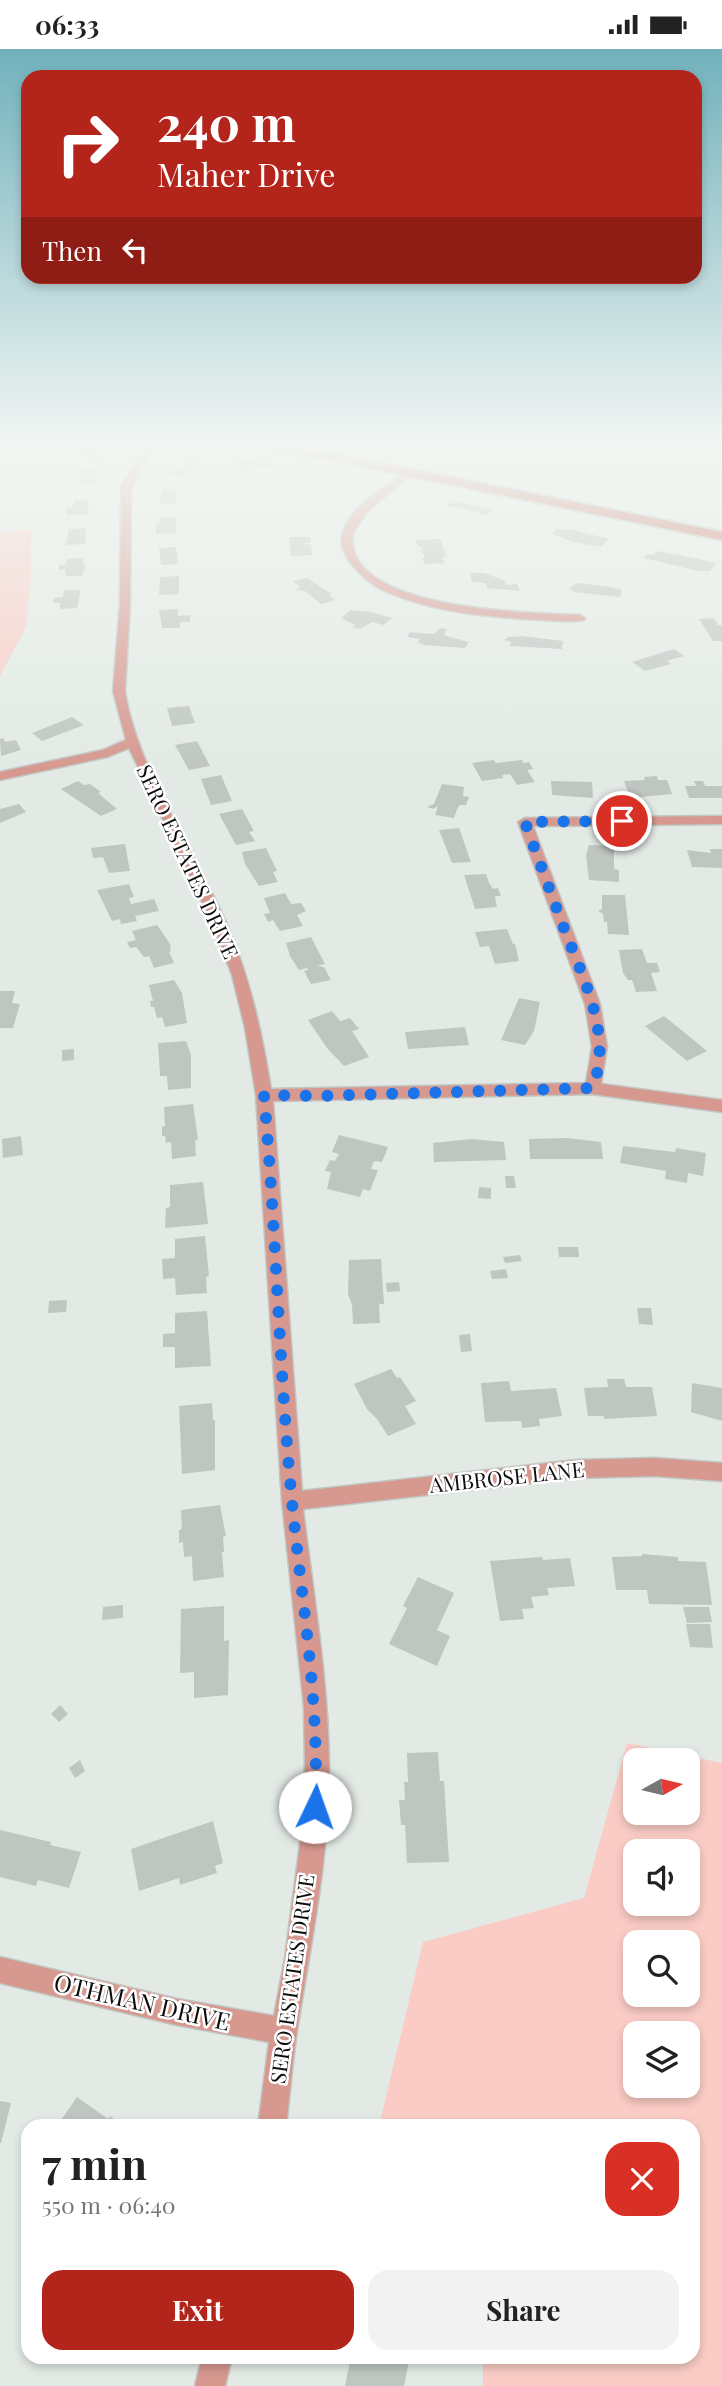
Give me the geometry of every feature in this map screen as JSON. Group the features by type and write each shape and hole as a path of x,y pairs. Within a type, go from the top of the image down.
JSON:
{"street":[{"name":"SERO ESTATES DRIVE","path":"125,553 124,630 119,691 122,713 132,742 220,925 239,975 253,1028 264,1095 292,1501 314,1707 317,1764 314,1829 298,1958 284,2031 273,2119"},
{"path":"350,553 357,567 369,577 410,598 446,606 580,618"},
{"path":"0,776 107,753 132,742"},
{"path":"592,1088 598,1048 586,982 525,822 722,820"},
{"path":"264,1095 317,1096 592,1088 722,1106"},
{"name":"AMBROSE LANE","path":"292,1501 576,1469 655,1467 722,1472"},
{"name":"OTHMAN DRIVE","path":"0,1970 161,2009 284,2031"},
{"path":"211,2386 216,2364"}],"shaded area":[{"path":"0,553 31,553 26,627 0,676"},
{"path":"627,1743 651,1748 626,1748"},
{"path":"623,1757 623,1825 700,1825 700,1758 722,1763 722,2386 483,2386 483,2364 700,2364 700,2119 381,2119 423,1942 584,1898"}],"building":[{"path":"160,553 177,553 178,564 161,565"},
{"path":"291,553 312,555 291,556"},
{"path":"422,553 445,553 447,557 442,557 444,563 425,564 422,558 426,557"},
{"path":"668,553 716,563 710,571 698,571 644,558 647,554"},
{"path":"83,558 83,564 86,563 82,576 66,576 65,569 59,570 59,565 66,565 66,559"},
{"path":"470,573 484,573 504,580 506,585 517,584 520,591 487,588 486,583 472,582"},
{"path":"179,576 179,594 159,595 160,577"},
{"path":"307,578 332,594 329,595 335,600 321,604 305,591 295,590 300,587 293,581"},
{"path":"578,583 622,590 620,597 575,592 569,588"},
{"path":"64,590 81,590 77,608 60,609 60,603 53,603 54,598 63,597"},
{"path":"178,609 178,616 190,615 190,622 180,622 180,628 162,628 159,610"},
{"path":"351,610 392,618 384,625 372,622 360,629 352,627 355,625 341,618"},
{"path":"714,618 718,625 722,625 722,641 713,641 699,619"},
{"path":"440,628 447,629 444,634 446,636 469,642 465,648 424,645 418,642 420,639 407,637 410,632 434,634"},
{"path":"522,636 563,641 562,649 510,646 511,642 504,640"},
{"path":"674,649 684,656 667,661 671,664 645,671 632,662"},
{"path":"189,706 195,723 172,726 167,708"},
{"path":"72,717 84,725 42,741 32,733"},
{"path":"3,738 5,742 16,740 21,750 1,756 0,739"},
{"path":"197,741 210,766 189,770 175,745"},
{"path":"494,760 496,763 522,760 523,763 529,762 533,769 527,770 535,782 517,785 510,774 502,775 503,778 482,781 472,763"},
{"path":"221,775 232,801 211,805 201,779"},
{"path":"657,776 658,780 667,780 672,794 630,798 624,781 645,780 644,777"},
{"path":"78,781 84,785 90,784 117,809 101,816 61,789"},
{"path":"551,781 592,782 593,798 552,795"},
{"path":"694,781 703,781 705,786 722,786 722,798 689,798 685,786 696,786"},
{"path":"442,784 464,787 463,796 469,797 466,805 460,805 457,809 454,818 435,815 438,806 433,809 427,807 434,804"},
{"path":"19,804 26,812 0,823 0,809"},
{"path":"242,809 254,831 249,832 255,841 236,845 219,814"},
{"path":"459,828 471,862 452,863 439,830"},
{"path":"125,844 130,871 109,873 103,857 93,858 91,848"},
{"path":"589,845 614,846 614,869 619,870 619,882 589,880 586,855"},
{"path":"266,848 277,871 273,872 278,882 259,886 245,864 242,852"},
{"path":"710,849 722,849 722,868 692,867 687,850 711,853"},
{"path":"486,874 493,889 498,888 501,896 495,896 497,907 475,909 464,875"},
{"path":"129,884 134,897 129,898 131,904 154,899 159,911 135,916 137,921 121,924 120,919 112,921 97,890"},
{"path":"285,893 291,904 301,903 306,911 297,915 303,926 280,931 273,920 268,922 264,914 270,913 264,898"},
{"path":"602,895 625,895 629,935 608,934 607,922 604,922 603,914 598,911 602,909"},
{"path":"157,925 170,944 169,952 174,963 154,968 149,956 144,957 136,947 130,948 127,942 136,940 132,931"},
{"path":"507,929 515,944 519,961 495,964 489,946 480,947 475,932"},
{"path":"311,937 325,964 317,966 324,967 331,980 311,984 304,971 308,970 307,968 299,970 290,956 286,943"},
{"path":"642,949 647,963 657,963 660,972 651,973 657,991 636,992 632,980 628,980 623,973 619,950"},
{"path":"174,980 182,993 187,1023 165,1027 162,1017 157,1018 154,1007 151,1007 150,1001 153,1001 149,985"},
{"path":"0,991 15,991 12,1003 20,1004 13,1028 0,1028"},
{"path":"519,998 540,1002 534,1031 525,1045 501,1040"},
{"path":"332,1011 340,1021 350,1018 359,1029 352,1031 369,1057 344,1066 327,1048 308,1020"},
{"path":"664,1016 707,1051 687,1061 645,1026"},
{"path":"465,1027 469,1045 408,1049 405,1032"},
{"path":"186,1041 191,1055 191,1088 168,1090 167,1076 160,1076 158,1043"},
{"path":"74,1049 74,1060 62,1061 62,1050"},
{"path":"193,1104 198,1140 195,1140 196,1156 172,1159 171,1142 166,1143 165,1136 162,1136 162,1127 165,1126 164,1107"},
{"path":"339,1135 388,1147 382,1162 374,1161 371,1169 378,1170 370,1191 363,1189 360,1197 327,1189 331,1172 325,1171 330,1160 335,1161 339,1154 332,1152"},
{"path":"21,1136 23,1155 3,1158 2,1139"},
{"path":"567,1138 601,1142 603,1159 530,1159 529,1139"},
{"path":"471,1139 504,1142 506,1160 434,1162 433,1143"},
{"path":"623,1146 675,1152 676,1148 706,1153 703,1176 688,1173 687,1183 665,1179 666,1171 620,1163"},
{"path":"505,1176 514,1176 516,1188 506,1188"},
{"path":"203,1182 208,1224 165,1228 166,1208 170,1207 170,1185"},
{"path":"479,1187 491,1188 491,1199 478,1198"},
{"path":"205,1236 209,1276 206,1277 207,1293 176,1295 175,1278 163,1279 162,1259 175,1258 175,1239"},
{"path":"558,1247 578,1247 579,1257 559,1257"},
{"path":"520,1255 522,1261 505,1263 503,1257"},
{"path":"381,1259 384,1304 379,1304 380,1323 353,1324 352,1305 348,1294 349,1260"},
{"path":"506,1269 508,1278 492,1279 490,1271"},
{"path":"399,1282 400,1291 387,1292 386,1283"},
{"path":"67,1300 66,1312 48,1313 49,1301"},
{"path":"637,1308 651,1308 653,1325 639,1324"},
{"path":"207,1311 211,1366 175,1368 175,1347 163,1347 163,1334 175,1333 175,1313"},
{"path":"470,1334 472,1351 461,1352 459,1335"},
{"path":"391,1369 397,1378 400,1377 416,1401 405,1406 416,1424 388,1436 367,1409 354,1384"},
{"path":"607,1379 624,1379 626,1387 652,1387 657,1416 604,1419 604,1416 588,1416 584,1388 608,1387"},
{"path":"509,1381 511,1391 556,1388 562,1416 539,1419 540,1426 522,1428 521,1421 485,1422 481,1383"},
{"path":"692,1383 722,1388 722,1421 691,1412"},
{"path":"212,1403 215,1420 215,1470 182,1474 179,1406"},
{"path":"220,1505 226,1536 223,1537 222,1552 224,1577 193,1581 192,1556 184,1557 183,1542 179,1543 179,1530 182,1529 181,1510"},
{"path":"642,1554 678,1557 678,1561 706,1562 712,1605 649,1604 647,1590 616,1590 612,1557"},
{"path":"542,1557 543,1560 570,1558 575,1586 547,1588 549,1595 531,1597 534,1608 522,1609 524,1619 500,1621 490,1561"},
{"path":"418,1577 454,1593 437,1630 450,1636 437,1666 389,1644 407,1608 403,1606"},
{"path":"123,1605 123,1618 102,1620 103,1607"},
{"path":"224,1606 224,1641 229,1640 228,1695 194,1698 194,1672 180,1673 181,1609"},
{"path":"683,1607 709,1607 712,1622 687,1623"},
{"path":"686,1624 710,1624 713,1648 690,1647"},
{"path":"60,1705 68,1714 59,1722 51,1714"},
{"path":"438,1752 440,1781 444,1781 449,1862 407,1863 405,1825 401,1825 399,1800 405,1800 404,1782 408,1782 407,1753"},
{"path":"80,1760 85,1771 75,1778 69,1768"},
{"path":"213,1821 223,1863 215,1866 217,1873 180,1885 179,1878 139,1891 131,1849"},
{"path":"0,1830 81,1852 69,1888 38,1880 36,1886 0,1877"},
{"path":"77,2097 108,2119 62,2119"},
{"path":"0,2101 11,2103 1,2143 0,2143"},
{"path":"350,2364 408,2364 404,2386 345,2386"}],"route":[{"path":"315,1807 317,1764 314,1707 292,1501 264,1095 317,1096 592,1088 596,1081 597,1029 586,982 525,822 622,821"}]}
